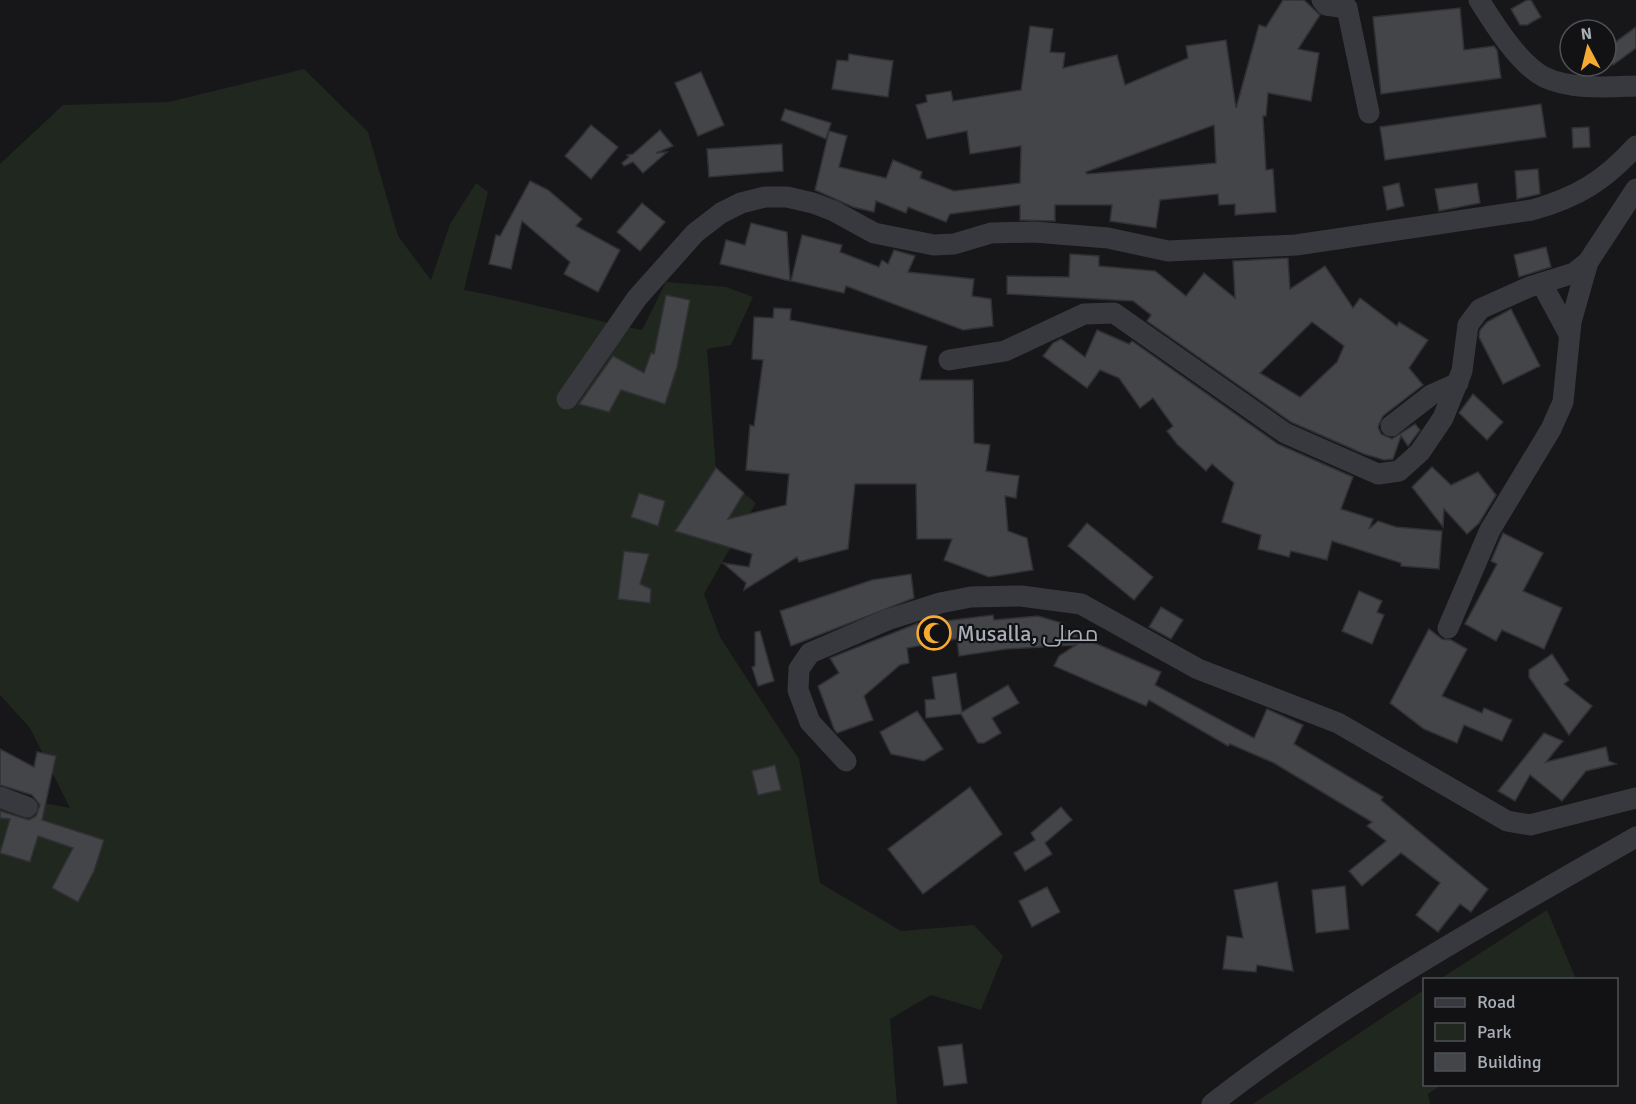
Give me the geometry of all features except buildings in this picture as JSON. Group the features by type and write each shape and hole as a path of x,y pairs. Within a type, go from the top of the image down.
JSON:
{"street":[{"path":"1322,0 1326,5 1347,8 1369,113"},
{"path":"1479,0 1496,27 1525,62 1544,77 1580,85 1636,86"},
{"path":"567,399 637,298 695,233 721,213 741,203 765,197 787,197 813,203 834,211 874,233 934,244 954,244 991,233 1010,232 1108,238 1168,251 1296,245 1542,207 1573,197 1590,188 1606,176 1636,146"},
{"path":"949,360 1005,351 1084,314 1114,313 1285,433 1378,474 1399,471 1420,452 1443,418 1462,372 1468,325 1480,309 1574,273 1588,262 1636,189"},
{"path":"1449,628 1490,530 1551,429 1563,402 1569,334 1588,262"},
{"path":"1542,284 1569,334"},
{"path":"1391,426 1431,395 1458,383"},
{"path":"846,761 810,722 798,690 799,669 810,653 887,621 940,603 971,597 1021,596 1081,604 1197,669 1338,723 1507,821 1530,825 1636,798"},
{"path":"0,797 27,807"},
{"path":"1212,1104 1256,1070 1386,981 1636,837"}],"green space":[{"path":"304,69 368,132 398,236 431,280 450,224 476,183 488,192 464,290 642,330 666,282 726,287 753,297 731,345 707,349 716,471 756,503 704,594 720,637 799,759 820,883 901,931 974,925 1003,956 981,1010 931,995 890,1019 897,1104 0,1104 0,801 23,799 70,808 30,728 0,695 0,164 63,105 169,102"},
{"path":"1547,910 1576,978 1442,978"},
{"path":"1423,991 1423,1086 1440,1086 1428,1094 1430,1104 1253,1104"}],"place":[{"name":"Musalla, مصلى","path":"934,633"}]}
